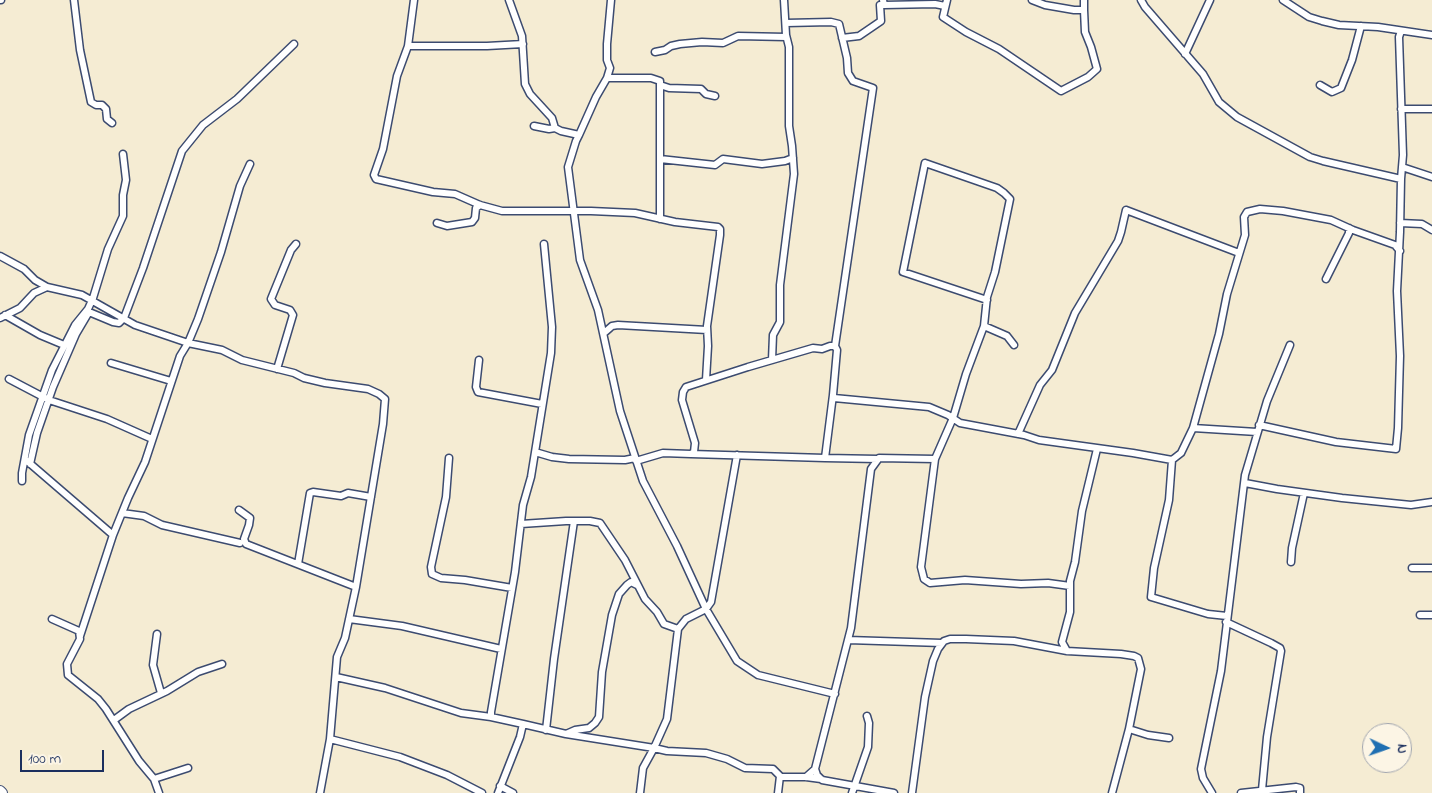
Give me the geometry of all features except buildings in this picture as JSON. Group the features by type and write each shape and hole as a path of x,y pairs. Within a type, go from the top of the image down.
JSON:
{"street":[{"path":"74,0 80,50 91,102 96,105 102,105 106,110 107,119 112,123"},
{"path":"414,0 408,46 397,76 383,150 374,175 376,179 433,192 455,194 507,212 591,211 635,213 660,220 716,226 720,229 707,330 706,380"},
{"path":"509,0 519,24 523,44 525,84 530,94 552,118 555,128"},
{"path":"611,0 607,44 607,60 610,68 607,78 576,141 568,168 580,260 598,310 620,411 635,460 643,481 677,546 706,609 731,652 742,666 758,675 835,694"},
{"path":"772,360 773,335 780,322 780,285 794,174 788,126 789,47 786,37 784,0"},
{"path":"1032,0 1066,9 1084,10"},
{"path":"842,38 859,36 881,21 880,5 884,2 946,3 943,17 966,32 1000,49 1061,91 1088,78 1097,69 1085,32 1084,0"},
{"path":"1141,0 1203,74 1219,102 1228,110 1252,126 1298,151 1323,161 1401,179"},
{"path":"1185,54 1210,0"},
{"path":"1282,0 1309,17 1339,25 1432,35"},
{"path":"786,23 831,22 839,24 848,58 848,73 854,81 873,88 835,346 837,357 825,458"},
{"path":"1320,85 1332,92 1341,88 1352,60 1361,26"},
{"path":"1193,428 1258,428 1336,442 1396,449 1400,365 1397,291 1402,168 1399,37 1401,31"},
{"path":"655,52 680,44 723,43 738,36 786,37"},
{"path":"46,398 53,387 76,334 89,312 113,322 119,323 124,318 144,268 182,151 203,125 243,94 294,44"},
{"path":"408,46 523,44"},
{"path":"607,78 652,78 660,81 660,220"},
{"path":"660,85 669,88 701,89 706,94 715,96"},
{"path":"1401,109 1432,109"},
{"path":"534,126 549,129 555,128 579,135"},
{"path":"22,481 46,398 52,370 75,325 88,309 108,249 122,216 126,180 123,154"},
{"path":"660,159 715,165 722,158 762,164 793,158"},
{"path":"159,793 154,779 139,762 114,720 98,699 68,675 68,660 80,636 113,535 145,462 170,381 180,356 188,343 221,252 240,186 250,164"},
{"path":"987,300 903,272 925,164 997,188 1010,200 995,272 987,300 984,326 966,374 953,418 935,459 921,566 924,579 927,582 964,580 1021,584 1048,583 1070,586"},
{"path":"1402,168 1432,177"},
{"path":"437,223 447,226 472,222 475,218 476,208 480,204"},
{"path":"1018,434 1040,384 1052,370 1074,313 1118,241 1126,210 1240,254"},
{"path":"833,395 834,398 929,407 960,423 1039,440 1133,452 1172,460 1182,453 1193,428 1219,334 1227,294 1245,235 1244,216 1247,212 1260,210 1283,211 1331,220 1350,230 1398,246"},
{"path":"1400,223 1422,224 1432,230"},
{"path":"1326,280 1350,230"},
{"path":"277,369 293,316 290,310 275,305 271,299 290,250 296,244"},
{"path":"491,717 512,588 523,505 531,477 551,354 552,327 544,244"},
{"path":"0,256 24,269 35,280 47,287 82,295 135,325 188,343 222,350 242,360 325,383 368,389 385,399 384,424 356,586 345,638 337,657 330,739 320,793"},
{"path":"2,317 20,308 34,293 47,287"},
{"path":"2,317 64,345"},
{"path":"604,333 612,326 618,325 707,330"},
{"path":"984,326 1007,336 1014,345"},
{"path":"1212,793 1203,778 1201,769 1221,671 1248,464 1274,381 1290,345"},
{"path":"691,454 695,443 682,400 686,387 813,348 835,346"},
{"path":"479,360 476,387 478,392 542,404"},
{"path":"111,363 170,381"},
{"path":"9,379 46,398 107,419 152,439"},
{"path":"1067,651 1062,642 1070,612 1070,586 1082,511 1097,448"},
{"path":"535,452 569,459 624,460 635,460 662,453 935,459"},
{"path":"640,793 643,768 667,719 678,629 686,619 706,609 711,602 737,455"},
{"path":"448,458 446,498 431,567 432,574 441,578 512,588"},
{"path":"822,780 818,776 816,769 848,640 859,571 868,486 871,468 878,459"},
{"path":"1172,460 1168,500 1150,596 1227,619 1280,648 1267,737 1262,790"},
{"path":"27,461 113,535"},
{"path":"1245,483 1304,493 1411,505 1432,502"},
{"path":"298,564 310,493 341,496 348,493 371,497"},
{"path":"1291,562 1292,548 1304,493"},
{"path":"239,510 250,518 250,525 244,536 246,544 356,586"},
{"path":"122,513 144,516 162,525 240,543"},
{"path":"521,524 574,521 600,523 625,560 645,600 657,612 662,622 678,629"},
{"path":"546,730 574,521"},
{"path":"1412,568 1432,568"},
{"path":"566,734 575,730 589,728 599,717 602,672 610,620 619,594 629,583 637,585"},
{"path":"698,613 702,600"},
{"path":"1420,615 1432,615"},
{"path":"52,619 76,630 80,636"},
{"path":"349,619 402,626 501,650"},
{"path":"157,634 153,665 162,693"},
{"path":"912,793 925,697 933,661 942,643 948,639 966,638 1014,641 1067,651 1134,656 1139,660 1141,668 1129,729 1112,793"},
{"path":"848,640 942,643"},
{"path":"1048,647 1062,642"},
{"path":"114,720 129,709 198,672 222,664"},
{"path":"336,677 385,688 461,713 491,717 566,734 667,751 706,753 727,759 745,768 773,769 780,777 778,793"},
{"path":"853,790 868,747 869,723 867,716"},
{"path":"513,793 499,790 520,737 523,724"},
{"path":"1129,729 1148,735 1169,738"},
{"path":"330,739 400,757 447,775 482,793"},
{"path":"154,779 188,768"},
{"path":"806,777 816,769"},
{"path":"780,777 806,777 853,790 894,793"},
{"path":"1241,793 1296,787 1300,788 1300,793"}]}
